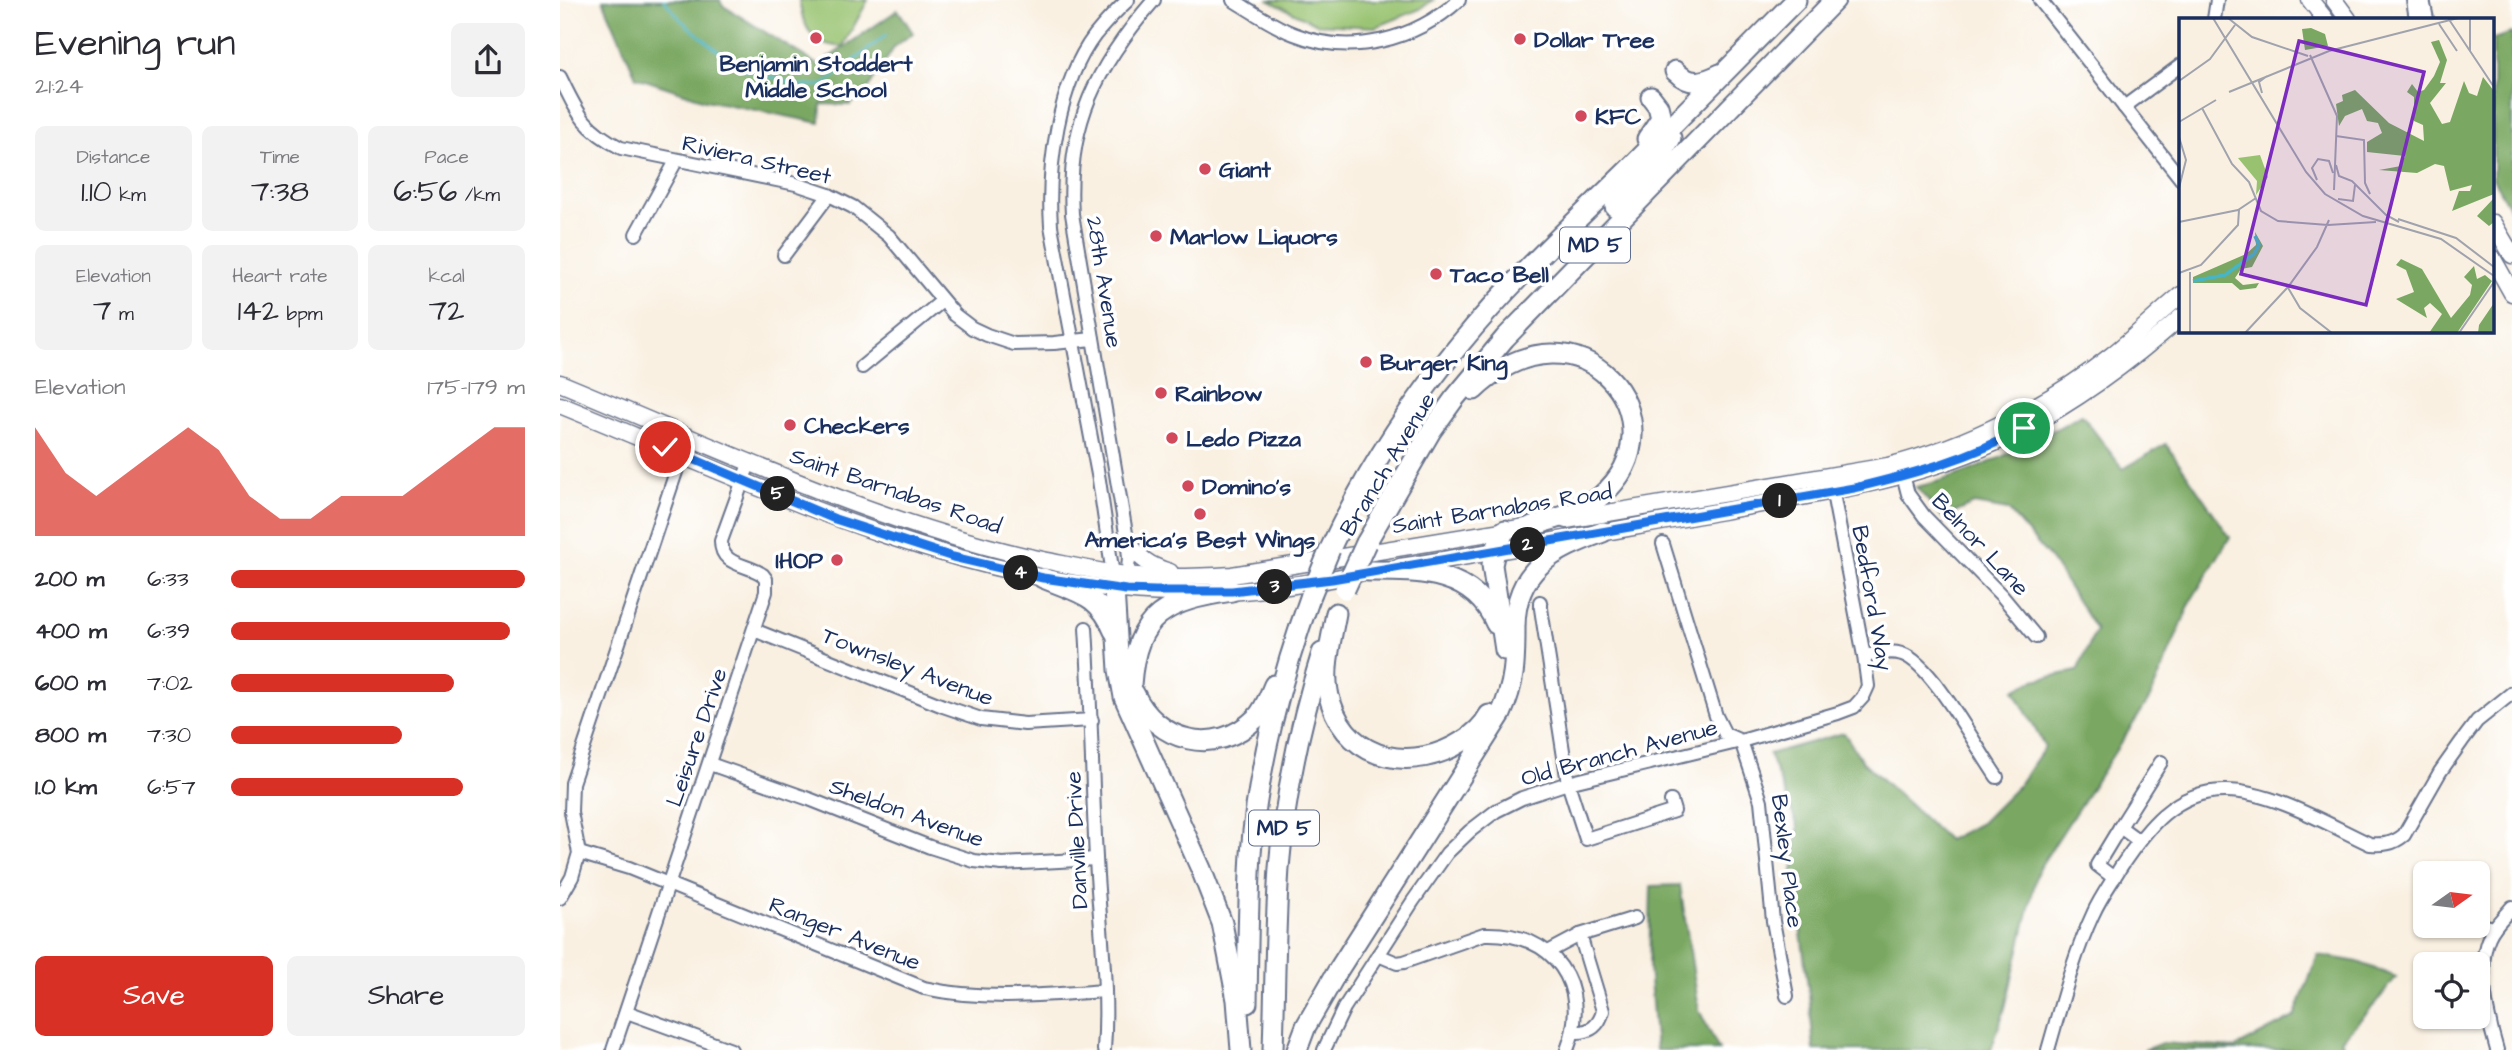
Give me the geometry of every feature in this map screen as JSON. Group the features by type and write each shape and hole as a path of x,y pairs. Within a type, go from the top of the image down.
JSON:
{"highway":[{"name":"Branch Avenue","path":"1243,1050 1251,852 1274,719 1302,620 1351,503 1409,411 1489,310 1796,0"},
{"name":"Branch Avenue","path":"1273,1050 1275,943 1284,828 1305,707 1336,613 1366,543 1431,431 1454,399 1542,298 1835,0"},
{"path":"1701,96 1722,95 1736,88 1794,41"},
{"path":"1675,71 1695,83 1724,72"},
{"path":"1593,204 1654,131 1661,118 1658,106 1651,97"},
{"path":"1542,298 1582,245 1660,156 1671,138 1673,125"},
{"path":"1413,463 1427,450 1472,391 1500,369 1530,356 1551,353 1570,355 1590,363 1601,369 1621,394 1631,423 1628,453 1621,472 1601,495 1582,509 1532,526"},
{"path":"1336,613 1327,684 1339,721 1354,740 1392,759 1412,760 1452,748 1485,722 1503,684 1506,664 1492,565 1505,530"},
{"path":"1297,1050 1306,1026 1337,972 1501,713 1515,673 1516,610 1525,583 1533,570 1562,548 1603,532"},
{"path":"1369,571 1429,572 1462,584 1480,598 1493,615 1504,648"},
{"path":"1043,578 1097,602 1107,615 1117,639"},
{"path":"1121,582 1117,639 1124,697 1201,869 1222,923 1230,956 1243,1050"},
{"path":"1121,582 1131,685 1141,708 1152,722 1189,740 1226,736 1242,729 1257,717 1266,704 1302,620"},
{"path":"1131,685 1132,664 1141,636 1159,614 1183,602 1232,591"}],"main road":[{"path":"2310,0 2324,18"},
{"path":"2334,0 2347,18"},
{"path":"2494,225 2512,255"},
{"path":"2494,261 2512,293"},
{"name":"Saint Barnabas Road","path":"560,405 835,519 922,548 1043,578 1232,591 1332,579 1603,532 1831,484 1925,456 2022,413 2060,391 2111,356 2179,297"},
{"name":"Saint Barnabas Road","path":"560,383 842,499 946,536 1121,582 1269,569 1505,530 1903,475 1971,453 2021,430 2112,374 2179,319"},
{"path":"1127,539 1140,557 1152,566 1189,578"}],"street":[{"name":"28th Avenue","path":"1121,582 1072,341 1051,226 1049,192 1060,117 1081,61 1094,37 1128,0"},
{"name":"28th Avenue","path":"1121,582 1127,539 1072,214 1070,186 1075,144 1093,89 1104,66 1154,0"},
{"path":"1233,0 1295,35 1316,41 1353,44 1385,40 1412,32 1441,15 1459,0"},
{"path":"2040,0 2179,176"},
{"path":"2214,18 2217,0"},
{"path":"2413,0 2416,18"},
{"path":"2423,0 2427,18"},
{"path":"2124,107 2179,66"},
{"name":"Riviera Street","path":"560,77 584,123 621,148 796,184 829,195 853,207 889,236 942,301 972,328 1014,344 1093,339"},
{"path":"636,234 676,161"},
{"path":"784,255 829,195"},
{"path":"862,367 942,301"},
{"path":"560,898 572,877 579,853 571,812 572,783 682,454"},
{"name":"Leisure Drive","path":"613,1050 766,592 766,579 759,572 727,560 721,549 721,541 750,461"},
{"name":"Belnor Lane","path":"1903,475 1908,494 1924,516 2002,596 2036,637"},
{"name":"Bedford Way","path":"1831,484 1868,686"},
{"name":"Bexley Place","path":"1663,544 1719,723 1725,734 1741,741 1762,801 1773,921 1787,996"},
{"path":"1540,602 1568,783 1586,839 1674,811 1671,802"},
{"name":"Danville Drive","path":"1086,628 1105,991 1104,1050"},
{"name":"Townsley Avenue","path":"754,630 981,719 1025,724 1092,720"},
{"path":"1864,656 1893,652 1919,663 1997,777"},
{"name":"Old Branch Avenue","path":"1324,1050 1345,1008 1390,934 1447,853 1496,811 1522,798 1568,783 1741,741 1854,707 1868,686"},
{"path":"2048,1050 2094,911 2138,841 2164,813 2182,801 2209,792 2246,793 2292,807 2370,844 2395,842 2404,835 2440,772 2477,722 2512,693"},
{"path":"2114,878 2096,865 2161,762"},
{"name":"Sheldon Avenue","path":"710,764 974,861 1002,864 1096,859"},
{"path":"2120,827 2138,841"},
{"name":"Ranger Avenue","path":"579,853 629,868 924,988 981,997 1105,991"},
{"path":"2497,1050 2485,977 2485,947 2494,928 2512,907"},
{"path":"1548,952 1580,935 1635,918"},
{"path":"2490,927 2494,928"},
{"path":"1378,955 1397,963 1484,934 1524,940 1548,952 1559,964 1573,990 1576,1018 1567,1050"},
{"path":"1574,1032 1587,1032 1595,1027 1603,1011 1580,935"},
{"path":"627,1012 731,1050"}],"green space":[{"path":"603,0 720,0 722,5 818,65 898,10 913,33 895,46 869,87 850,105 821,104 820,123 705,100 636,77"},
{"path":"799,0 868,0 843,46 824,43 811,34 803,19"},
{"path":"1268,0 1433,0 1420,9 1376,27 1317,24"},
{"path":"2512,33 2512,212 2494,181 2494,39"},
{"path":"2082,415 2123,469 2166,444 2230,537 2192,599 2150,698 2038,870 2005,1008 1991,1050 1814,1050 1793,872 1798,827 1769,754 1844,733 1863,762 1948,840 1981,823 2018,786 2045,747 2014,690 2034,680 2077,671 2096,630 2050,558 2008,510 1974,504 1943,518 1916,487 1960,475 1981,466"},
{"path":"1680,885 1699,1010 1719,1050 1656,1050 1649,968 1651,886"},
{"path":"2318,955 2358,962 2396,977 2341,1040 2346,1050 2144,1050 2162,1043 2235,1048 2294,1017"}],"waterway":[{"path":"664,0 681,20 737,67 801,86 824,85 886,35"}],"place":[{"name":"Benjamin Stoddert Middle School","path":"816,38"},
{"name":"Dollar Tree","path":"1520,39"},
{"name":"KFC","path":"1581,116"},
{"name":"Giant","path":"1205,169"},
{"name":"Marlow Liquors","path":"1156,236"},
{"name":"Taco Bell","path":"1436,274"},
{"name":"Burger King","path":"1366,362"},
{"name":"Rainbow","path":"1161,393"},
{"name":"Checkers","path":"790,425"},
{"name":"Ledo Pizza","path":"1172,438"},
{"name":"Domino's","path":"1188,486"},
{"name":"America's Best Wings","path":"1200,514"},
{"name":"IHOP","path":"837,560"}],"route":[{"path":"665,447 835,519 955,558 1043,578 1126,590 1232,591 1332,579 1854,488 1938,465 2024,428"}]}
